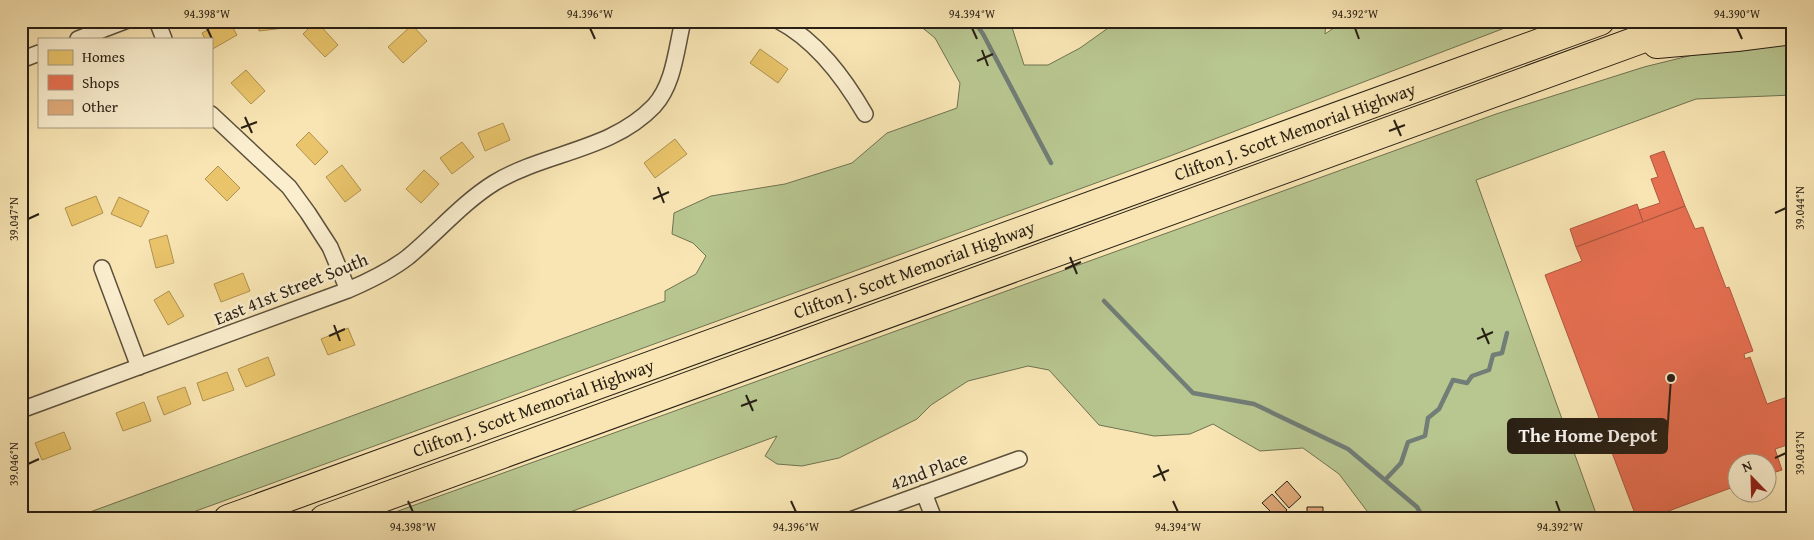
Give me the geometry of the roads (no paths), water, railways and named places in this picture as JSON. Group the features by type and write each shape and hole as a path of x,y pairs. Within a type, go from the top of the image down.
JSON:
{"highway":[{"path":"1542,42 1574,21"},
{"name":"Clifton J. Scott Memorial Highway","path":"228,519 1600,21"},
{"name":"Clifton J. Scott Memorial Highway","path":"324,519 1691,21"},
{"path":"1618,48 1793,30"}],"street":[{"path":"81,38 125,21"},
{"path":"157,21 164,38"},
{"name":"East 41st Street South","path":"21,410 139,368 372,280 407,257 469,201 495,182 529,166 606,140 630,128 655,105 669,82 682,21"},
{"path":"779,21 800,36 831,64 851,90 865,114"},
{"path":"21,60 38,53"},
{"path":"212,115 289,187 330,247 348,290"},
{"path":"102,268 139,368"},
{"name":"42nd Place","path":"853,519 1019,459"},
{"path":"924,493 934,519"}],"waterway":[{"path":"974,21 983,34 1051,163"},
{"path":"1104,301 1193,393 1254,404 1348,449 1417,507 1424,519"},
{"path":"1385,480 1401,463 1408,442 1425,436 1428,418 1439,409 1453,380 1467,383 1472,376 1489,370 1493,355 1502,353 1507,333"}],"place":[{"name":"The Home Depot","path":"1671,378"}]}
